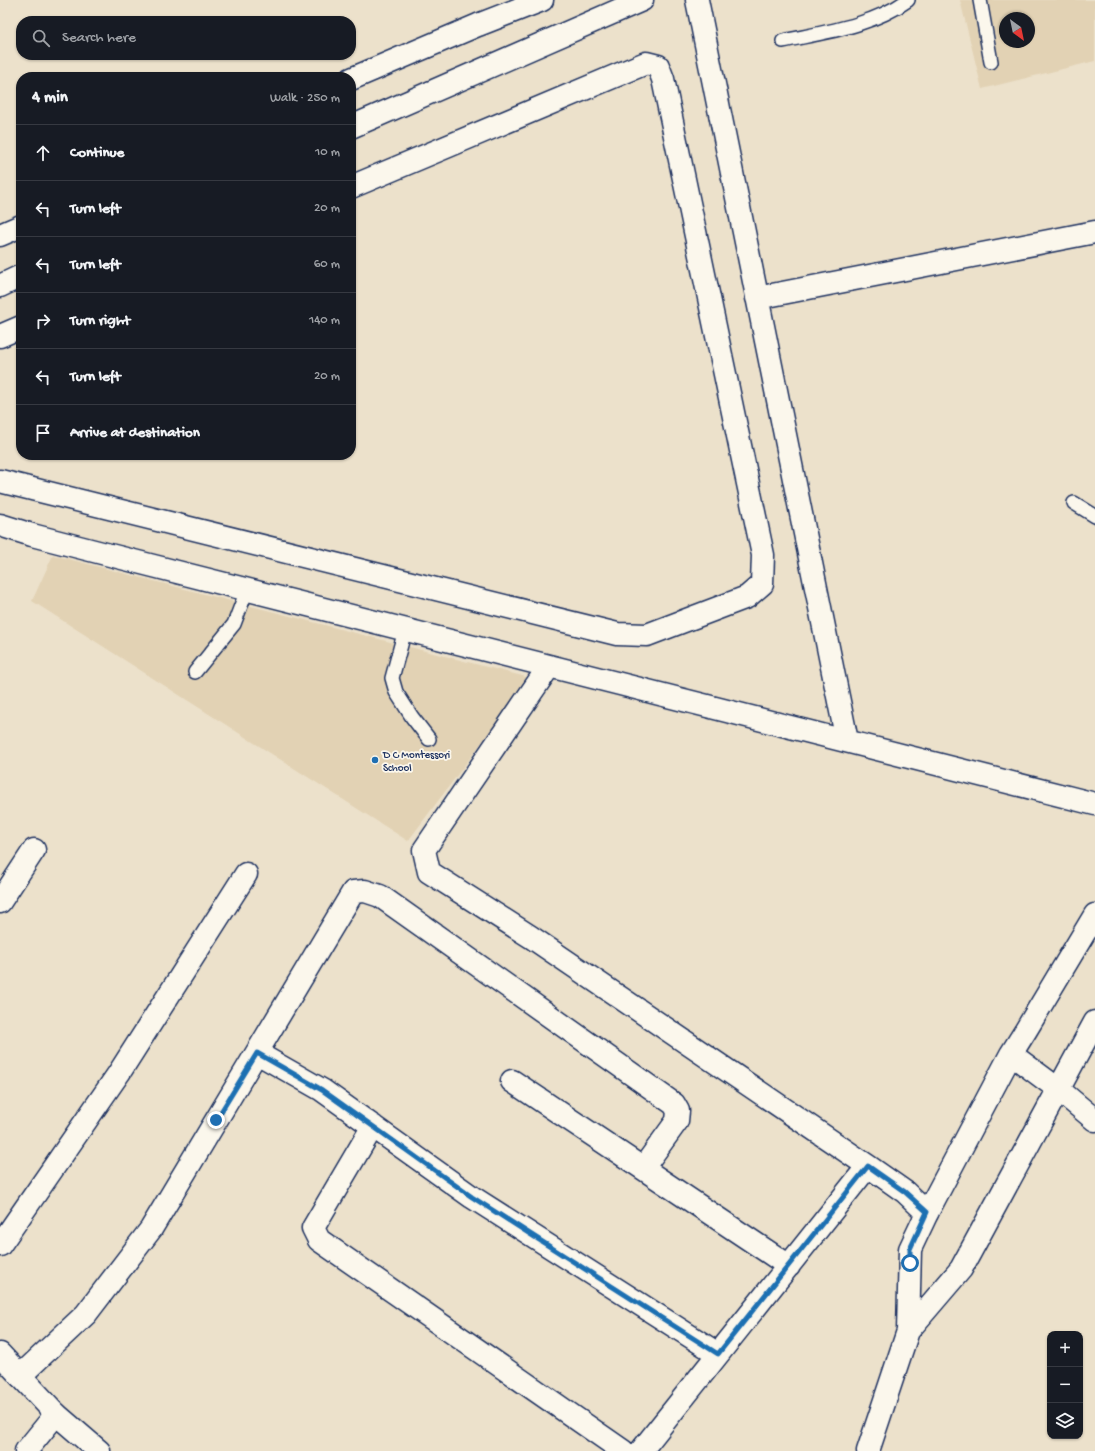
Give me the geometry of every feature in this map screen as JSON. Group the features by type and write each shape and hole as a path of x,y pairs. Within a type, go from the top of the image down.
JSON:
{"street":[{"path":"356,77 478,25 542,0"},
{"path":"356,125 642,0"},
{"path":"697,0 848,742"},
{"path":"0,481 617,634 647,635 747,598 762,584 763,555 693,215 663,79 658,66 646,63 356,185"},
{"path":"0,235 16,228"},
{"path":"757,298 1095,232"},
{"path":"0,286 16,278"},
{"path":"0,336 16,329"},
{"path":"0,524 32,535 247,590 1095,804"},
{"path":"552,667 548,668 424,850 429,872 555,953 868,1166 905,1192 927,1212"},
{"path":"0,902 34,850"},
{"path":"0,1245 119,1073 246,874"},
{"path":"20,1376 86,1314 151,1229 353,892 365,891 380,896 674,1104 678,1111 677,1121 643,1168"},
{"path":"868,1451 908,1332 910,1249 927,1212 1011,1054 1095,915"},
{"path":"908,1332 961,1269 1095,1022"},
{"path":"257,1053 322,1090 472,1197 718,1354"},
{"path":"1011,1054 1058,1089 1095,1120"},
{"path":"512,1081 789,1266"},
{"path":"373,1126 312,1228 319,1240 623,1451"},
{"path":"641,1451 868,1166"},
{"path":"0,1354 56,1414 99,1451"},
{"path":"26,1451 56,1414"}],"lane":[{"path":"783,41 851,26 895,9 908,0"},
{"path":"980,0 991,62"},
{"path":"1074,503 1095,516"},
{"path":"195,672 234,624 247,590"},
{"path":"405,630 392,678 396,692 412,717 429,739"}],"shaded area":[{"path":"960,0 1095,0 1095,61 982,89"},
{"name":"D C Montessori School","path":"53,555 530,678 408,841 32,601"}],"place":[{"name":"D C Montessori School","path":"375,760"}],"route":[{"path":"216,1120 257,1053 322,1090 472,1197 718,1354 868,1166 905,1192 927,1212 910,1249 910,1263"}]}
